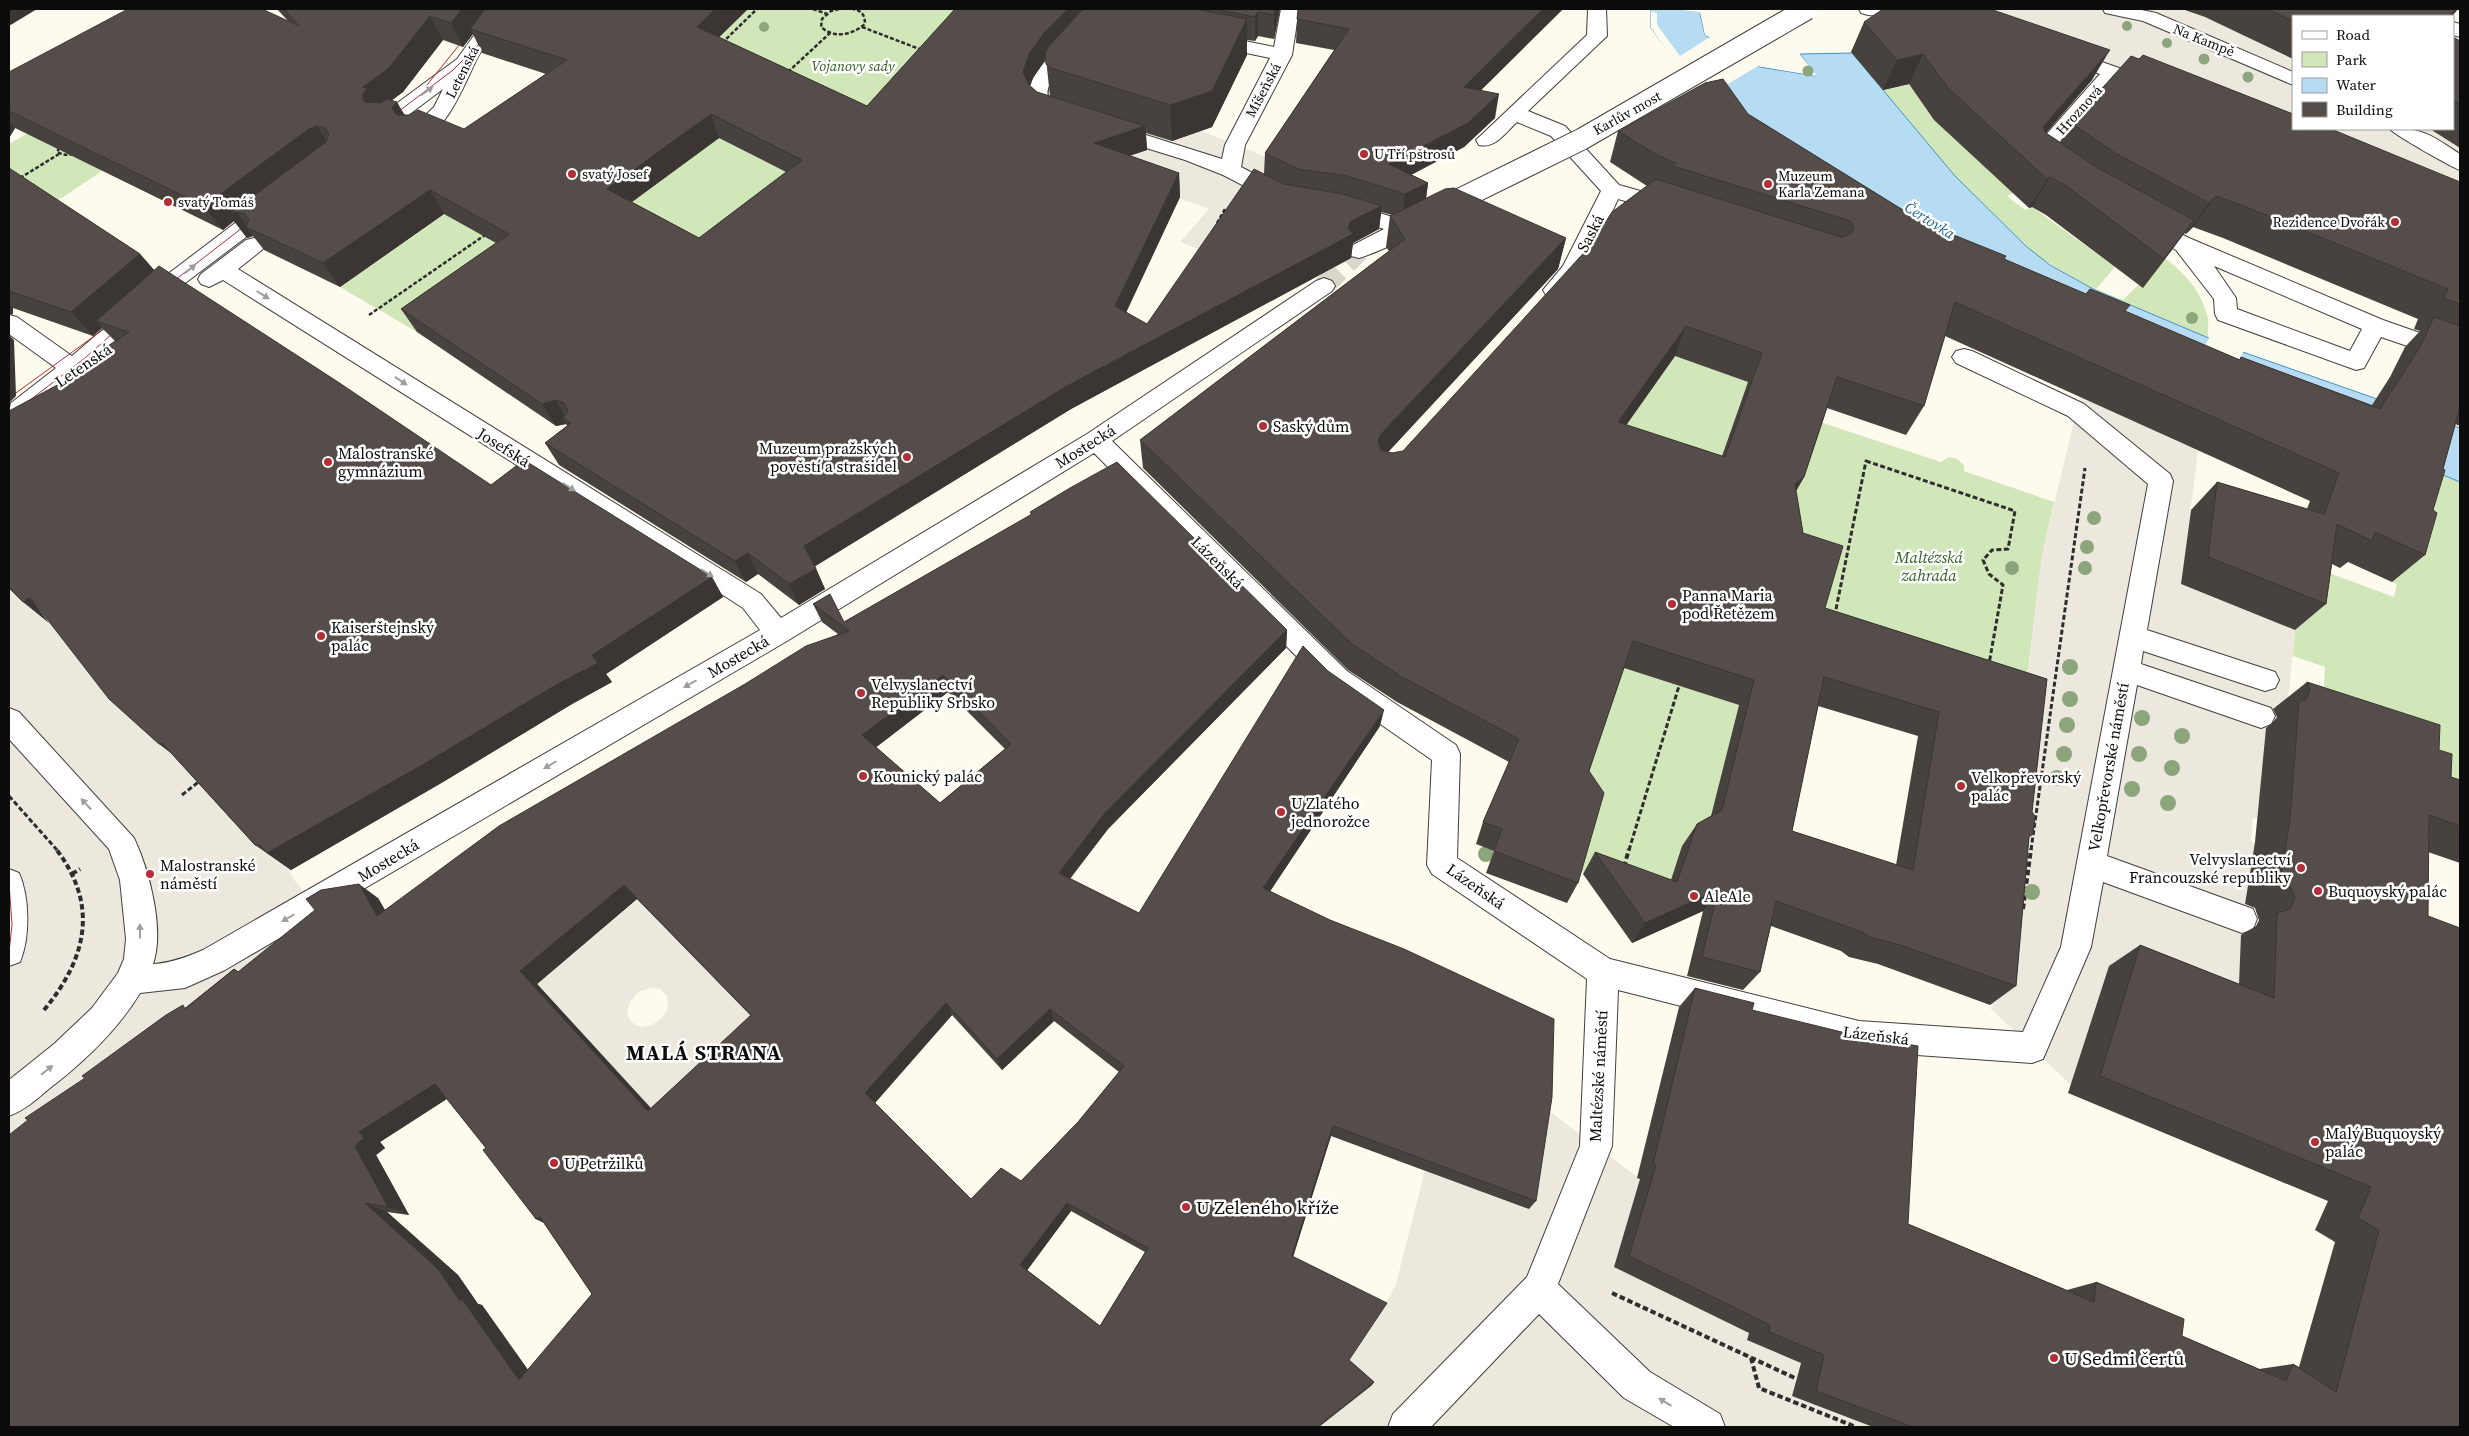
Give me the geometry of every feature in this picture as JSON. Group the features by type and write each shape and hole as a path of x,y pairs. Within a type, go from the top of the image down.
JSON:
{"street":[{"name":"Letenská","path":"418,132 442,110 468,56 503,9"},
{"name":"Míšeňská","path":"1230,170 1235,145 1282,55 1290,9"},
{"path":"1486,140 1597,36 1597,9"},
{"name":"Karlův most","path":"1404,228 1544,158 1634,110 1807,9"},
{"path":"1868,9 1935,15"},
{"name":"Na Kampě","path":"2112,9 2149,17 2292,79"},
{"path":"1086,31 1043,76 1037,99 1041,106 1088,123 1192,155 1230,170 1291,201 1300,203"},
{"path":"1194,37 1282,55"},
{"path":"2048,50 2114,71 2169,93"},
{"path":"388,120 452,72 468,56"},
{"name":"Hroznová","path":"2065,176 2037,156 2114,71"},
{"path":"1514,113 1558,131 1612,190 1687,212"},
{"path":"2402,130 2426,141 2460,163"},
{"name":"Saská","path":"1539,307 1572,270 1612,190"},
{"path":"9,323 74,369 151,299 287,194"},
{"path":"1326,206 1376,218 1404,228"},
{"path":"2130,215 2181,243 2375,326 2460,356"},
{"path":"1359,251 1404,228"},
{"path":"2181,243 2209,274 2225,298 2226,314 2356,362 2375,326"},
{"name":"Letenská","path":"14,412 254,245"},
{"name":"Josefská","path":"222,269 752,601 778,633"},
{"name":"Mostecká","path":"131,979 157,978 185,973 214,960 778,633 1096,440 1324,286"},
{"path":"1964,357 2076,410 2091,422"},
{"name":"Velkopřevorské náměstí","path":"2032,1048 2076,947 2161,480 2091,422"},
{"name":"Lázeňská","path":"1096,440 1337,679 1446,754 1442,865 1603,972 1859,1036 2032,1048"},
{"path":"528,462 550,445"},
{"path":"2132,636 2265,680"},
{"name":"Velkopřevorské náměstí","path":"2126,670 2261,716"},
{"path":"9,720 119,840 128,854 134,875 140,922 138,959 131,979 94,1028 70,1051 9,1100"},
{"name":"Velkopřevorské náměstí","path":"2091,864 2242,919"},
{"path":"9,883 12,925 9,952"},
{"name":"Maltézské náměstí","path":"1406,1427 1539,1289 1596,1146 1603,972"},
{"path":"1539,1289 1637,1385 1707,1427"}],"path":[{"path":"728,49 719,46 756,9"},
{"path":"813,9 827,14"},
{"path":"839,9 827,14 822,19 820,24 823,30 830,33 847,34 862,27 924,51 918,58"},
{"path":"855,9 865,17 862,27"},
{"path":"794,78 786,74 830,33"},
{"path":"17,180 59,154 70,155 79,151 85,147 86,142 71,139 62,143 57,149 59,154"},
{"path":"54,140 62,143"},
{"path":"79,151 88,155"},
{"path":"1213,230 1229,203 1230,170"},
{"path":"368,315 486,234"},
{"path":"2022,918 2091,422"},
{"path":"1989,664 2003,585 1989,574 1982,560 1992,550 2008,549 2014,511 1866,461 1834,619 1989,664 1996,669"},
{"path":"1621,877 1679,686"},
{"path":"2044,693 2053,696"},
{"path":"182,794 204,777"},
{"path":"9,796 48,838 72,874 84,903 86,920 70,971 43,1012"},
{"path":"72,874 80,869"},
{"path":"1610,1292 1797,1379"},
{"path":"1751,1357 1759,1388 1856,1427"}],"green space":[{"name":"Vojanovy sady","path":"748,9 980,9 865,143 695,61"},
{"path":"1909,84 1934,120 2013,193 2007,196 2025,210 2032,207 2115,267 2096,289 2123,300 2165,258 2186,277 2202,300 2208,319 2208,338 2095,290 2037,256 1955,176 1883,90"},
{"path":"30,132 108,167 39,213 9,204 9,144"},
{"path":"719,138 810,184 709,262 618,212"},
{"path":"452,209 498,244 417,332 340,287"},
{"path":"1675,356 1754,384 1743,396 1712,485 1599,463"},
{"name":"Maltézská zahrada","path":"1817,421 1941,462 1949,457 1957,459 1964,465 1964,471 2054,502 2042,555 2024,704 1808,635 1778,535"},
{"path":"2420,465 2460,482 2460,817 2322,724 2325,667 2293,656 2295,630 2318,569 2394,597 2397,584 2392,582 2405,541"},
{"path":"1621,667 1739,705 1702,855 1683,846 1675,869 1671,901 1618,886 1574,869 1573,809"}],"shaded area":[{"path":"1923,9 2182,9 2205,17 2292,58 2292,130 2432,130 2460,148 2460,225 2123,86 2089,79"},
{"path":"1030,78 1202,131 1389,207 1340,242 1221,258 1180,242 1209,209 988,130"},
{"path":"2080,396 2198,451 2181,584 2295,630 2287,713 2268,707 2257,818 2253,818 2251,841 2255,843 2242,919 2245,940 2238,1017 2109,966 2071,1085 1989,1007 1992,1008 1993,1005 1990,1001 2042,555"},
{"name":"Malostranské náměstí","path":"9,577 166,744 285,862 295,881 314,903 314,941 9,1167"},
{"path":"654,886 781,1011 647,1136 637,1093 562,1012 519,999","holes":["649,988 660,989 667,996 668,1007 663,1017 652,1025 641,1027 631,1022 627,1013 630,1002 637,993"]},
{"path":"1545,1108 1640,1179 1615,1264 1749,1333 1748,1340 1755,1343 1757,1337 1774,1344 1773,1351 1783,1355 1784,1347 1802,1356 1792,1396 1873,1427 1320,1427 1370,1386 1346,1364 1383,1309 1396,1284 1425,1170"}],"water":[{"name":"Čertovka","path":"1651,9 1707,9 1700,13 1705,35 1760,67 1816,76 1800,54 1852,53 1955,176 2027,247 2050,265 2095,290 2237,350 2460,428 2460,482 1923,260 1673,58 1651,28"}],"pier":[{"path":"1672,9 1707,9 1709,14 1703,15 1707,33 1761,64 1811,73 1798,56 1798,52 1817,76 1758,66 1701,100 1651,28 1651,11 1657,13 1657,25 1680,56 1710,37 1705,35 1700,12"},
{"path":"2210,336 2244,350 2224,390 2188,378"}],"building":[{"path":"128,9 262,9 299,26 284,9 462,9 451,23 430,16 389,68 363,87 367,89 362,95 365,102 381,103 387,99 397,102 392,108 397,115 409,115 418,110 464,129 567,60 470,29 485,9 715,9 697,27 867,106 955,9 1068,9 1044,33 1029,54 1023,72 1029,85 1037,92 1145,126 1094,143 1179,173 1115,306 1147,324 1254,169 1284,184 1343,194 1382,206 1351,221 1348,228 1353,234 1067,386 804,546 816,569 789,584 748,553 735,561 545,443 571,423 563,418 568,411 564,403 556,400 542,404 401,309 509,234 430,190 323,263 246,227 249,220 245,214 237,212 229,214 326,142 329,134 325,128 317,126 309,129 204,206 9,111 9,72","holes":["711,114 802,160 699,238 607,189"]},
{"path":"1083,9 1196,9 1247,19 1212,91 1170,105 1051,68 1046,64 1045,53 1048,47"},
{"path":"1214,9 1275,9 1274,15 1258,12 1255,17"},
{"path":"1298,9 1543,9 1464,87 1499,94 1468,123 1389,164 1428,183 1405,194 1347,176 1298,169 1265,153 1349,29 1297,19"},
{"path":"1883,9 1990,9 2110,50 2043,127 2046,133 2098,168 2194,220 2164,259 2065,185 2050,177 2047,179 1949,89 1923,54 1897,60 1864,22"},
{"path":"2267,9 2457,9 2449,15 2292,15 2292,21"},
{"path":"2454,38 2460,41 2460,104 2454,101"},
{"path":"2143,55 2292,114 2292,130 2333,130 2460,182 2460,304 2443,298 2448,289 2246,207 2216,196 2209,203 2115,153 2071,123 2131,56 2139,59"},
{"path":"1723,79 1748,114 1924,223 2006,256 2004,259 2086,294 2090,289 2130,305 2125,311 2240,360 2241,357 2380,409 2420,347 2434,317 2460,326 2460,407 2433,510 2437,513 2425,555 2375,532 2372,541 2337,524 2326,604 2208,557 2217,482 2324,514 2339,473 1955,302 1924,406 1837,377 1804,477 1795,484 1803,533 1843,546 1825,608 2047,679 2032,812 2035,816 2033,834 2029,837 2016,986 1900,945 1870,937 1862,932 1776,901 1760,972 1702,957 1718,890 1645,923 1595,852 1677,882 1697,824 1722,810 1754,680 1633,641 1589,771 1604,793 1578,883 1494,851 1502,829 1483,822 1519,739 1402,677 1352,644 1140,440 1405,239 1390,216 1445,189 1454,188 1566,238 1381,434 1378,441 1381,450 1392,453 1403,451 1590,246 1612,212 1656,179 1841,237 1851,234 1854,227 1850,221 1673,166 1676,163 1659,156 1618,131 1705,83","holes":["1686,326 1762,353 1725,457 1618,422","1824,677 1939,712 1913,870 1792,831"]},
{"path":"9,168 140,254 71,312 9,291"},
{"path":"159,266 338,382 491,485 524,460 712,577 592,655 598,663 556,685 424,764 267,853 261,846 255,845 162,743 159,744 109,699 30,597 23,602 9,588 9,411 113,355 105,348 129,332 96,321"},
{"path":"1117,462 1287,630 1105,813 1059,873 1139,913 1303,646 1328,671 1384,710 1263,888 1330,920 1404,949 1554,1019 1552,1097 1536,1201 1333,1126 1292,1256 1387,1303 1349,1360 1374,1382 1317,1427 9,1427 9,1135 28,1120 25,1118 85,1078 82,1076 166,1015 183,1005 185,1009 234,969 238,972 315,910 306,899 321,890 359,884 377,916 499,826 745,684 806,646 849,631 813,604 830,594 844,622 1032,514 1030,512","holes":["943,675 1011,744 940,803 862,735","624,885 751,1015 648,1111 520,971","946,1003 997,1059 1050,1009 1124,1066 1078,1122 1021,1181 1001,1168 971,1199 865,1093","435,1084 486,1148 483,1150 536,1219 540,1217 592,1294 519,1380 462,1299 460,1301 438,1269 365,1203 388,1207 355,1146 364,1138 359,1132","1067,1203 1148,1248 1100,1326 1020,1265"]},
{"path":"2307,682 2440,725 2439,750 2452,754 2451,777 2460,780 2460,826 2429,815 2428,916 2460,928 2460,1427 1913,1427 1816,1391 1824,1355 1769,1332 1770,1325 1629,1256 1656,1165 1653,1164 1695,988 1754,1003 1752,1010 1858,1036 1918,1046 1908,1224 2094,1302 2096,1282 2184,1319 2182,1336 2286,1381 2293,1364 2336,1392 2379,1230 2358,1218 2371,1187 2100,1076 2140,945 2274,998 2277,913 2290,909 2295,898 2290,886 2280,882 2290,818 2299,702 2306,699 2310,690"}],"tunnel":[{"path":"1324,286 1359,251"}],"tram line":[{"path":"427,85 468,34"},
{"path":"390,118 453,70 487,36"},
{"path":"166,287 251,221"},
{"path":"9,398 115,321"},
{"path":"9,416 85,358 121,326"},
{"path":"9,883 12,925 9,952"}],"place":[{"name":"U Tří pštrosů","path":"1364,154"},
{"name":"svatý Josef","path":"572,174"},
{"name":"Muzeum Karla Zemana","path":"1768,184"},
{"name":"svatý Tomáš","path":"168,202"},
{"name":"Rezidence Dvořák","path":"2395,222"},
{"name":"Saský dům","path":"1263,426"},
{"name":"Muzeum pražských pověstí a strašidel","path":"907,457"},
{"name":"Malostranské gymnázium","path":"328,462"},
{"name":"Panna Maria pod Řetězem","path":"1672,604"},
{"name":"Kaiserštejnský palác","path":"321,636"},
{"name":"Velvyslanectví Republiky Srbsko","path":"861,693"},
{"name":"Kounický palác","path":"863,776"},
{"name":"Velkopřevorský palác","path":"1961,786"},
{"name":"U Zlatého jednorožce","path":"1281,812"},
{"name":"Velvyslanectví Francouzské republiky","path":"2301,868"},
{"name":"Malostranské náměstí","path":"150,874"},
{"name":"Buquoyský palác","path":"2318,891"},
{"name":"AleAle","path":"1694,896"},
{"name":"Malý Buquoyský palác","path":"2315,1142"},
{"name":"U Petržilků","path":"554,1163"},
{"name":"U Zeleného kříže","path":"1186,1207"},
{"name":"U Sedmi čertů","path":"2054,1358"}],"district":[{"name":"MALÁ STRANA","path":"704,1052"}]}
